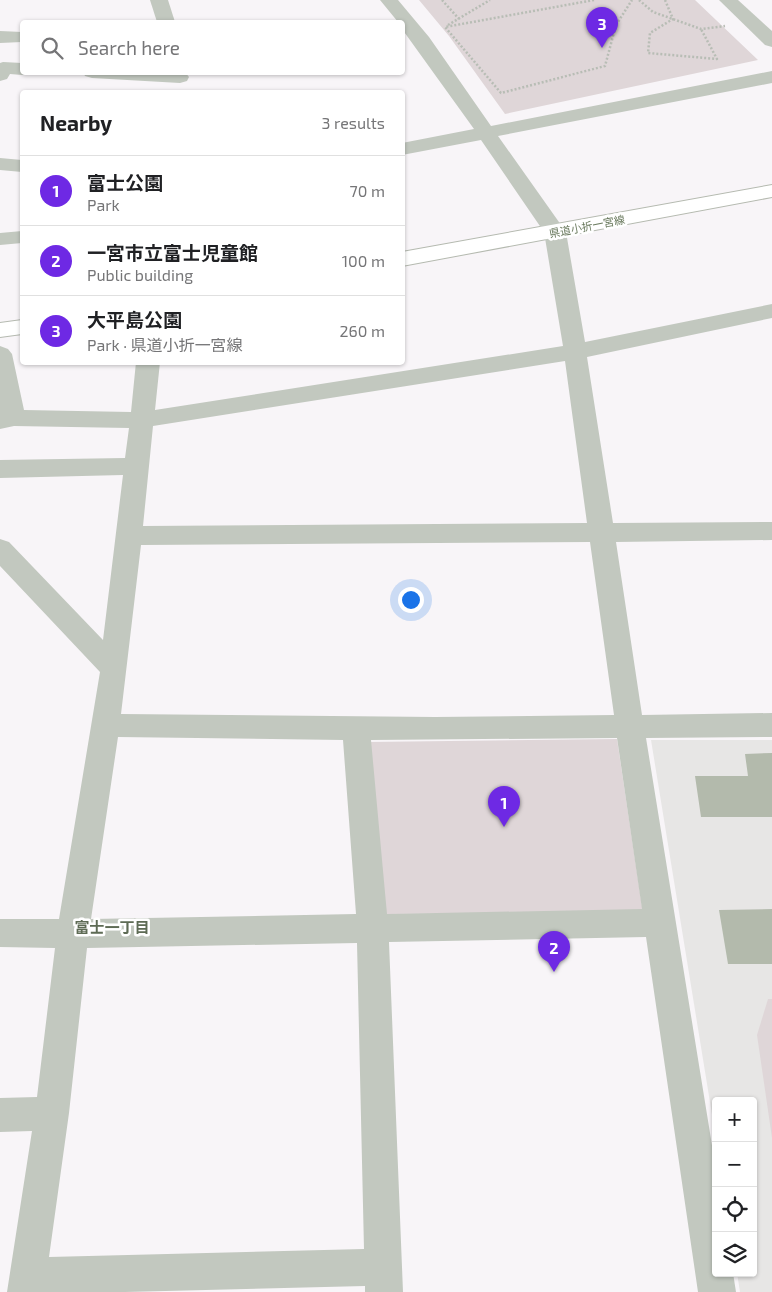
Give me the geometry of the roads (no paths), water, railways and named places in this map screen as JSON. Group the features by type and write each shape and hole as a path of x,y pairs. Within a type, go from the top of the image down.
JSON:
{"main road":[{"name":"県道小折一宮線","path":"405,258 772,191"},
{"path":"0,330 20,327"}],"street":[{"path":"159,0 165,20"},
{"path":"389,0 400,20"},
{"path":"728,0 772,41"},
{"path":"405,29 412,41 488,132 555,232 576,352 630,727 717,1292"},
{"path":"0,37 20,37"},
{"path":"0,75 3,68 20,69"},
{"path":"125,75 179,80"},
{"path":"405,148 772,76"},
{"path":"0,164 20,166"},
{"path":"0,239 20,237"},
{"path":"0,354 7,419 141,420 576,352 771,316"},
{"path":"148,365 114,668 72,934 52,1112 27,1284 383,1280 373,929 356,728"},
{"path":"0,469 136,466"},
{"path":"128,536 772,532"},
{"path":"0,549 114,668"},
{"path":"105,725 356,728 772,725"},
{"path":"0,933 72,934 373,929 660,922"},
{"path":"0,1115 52,1112"}],"place":[{"name":"大平島公園","path":"602,48"},
{"name":"富士公園","path":"504,827"},
{"name":"一宮市立富士児童館","path":"554,972"}],"district":[{"name":"富士一丁目","path":"112,927"}]}
